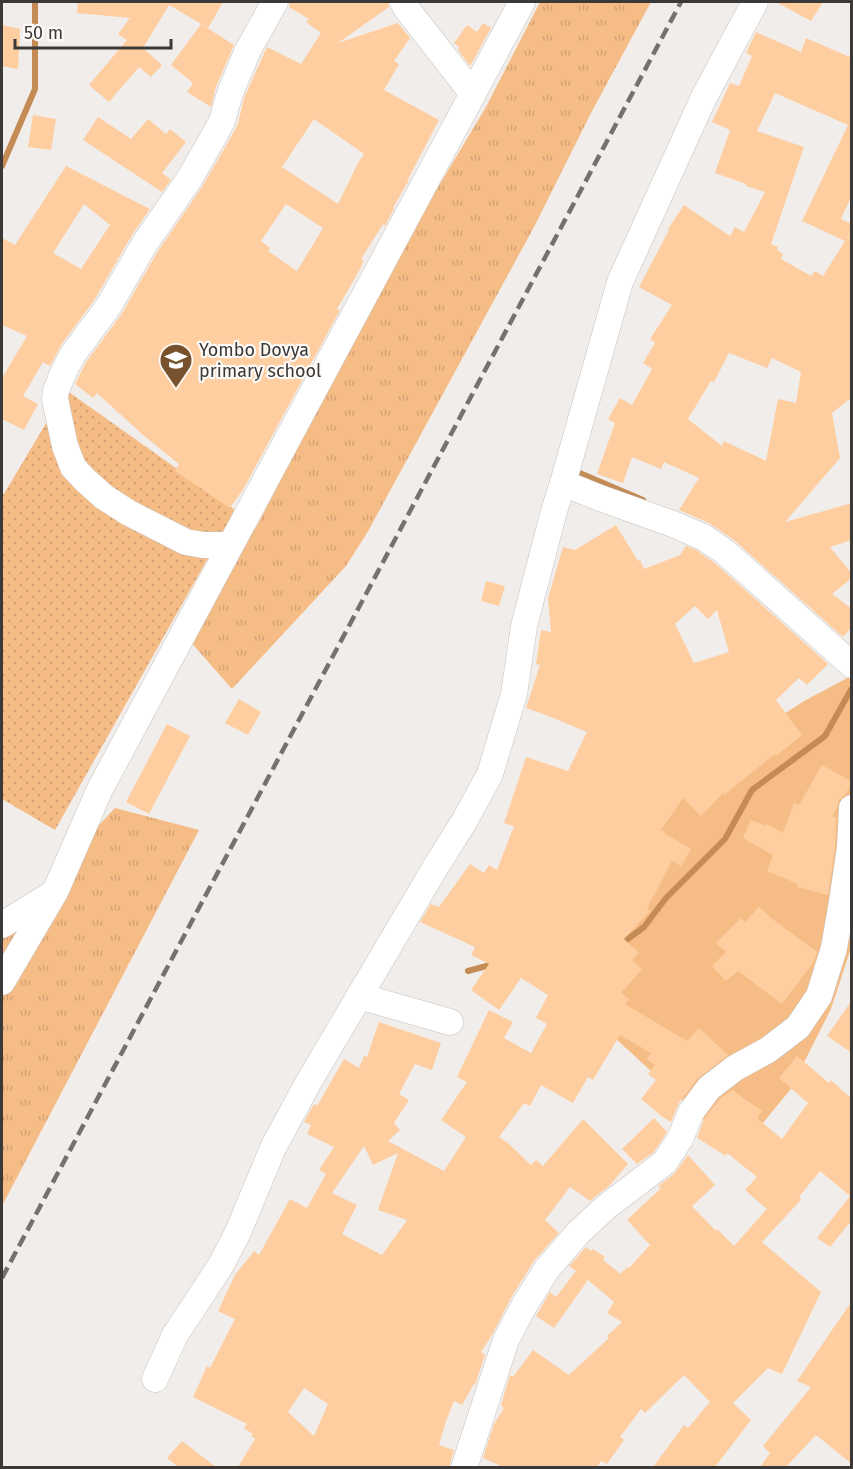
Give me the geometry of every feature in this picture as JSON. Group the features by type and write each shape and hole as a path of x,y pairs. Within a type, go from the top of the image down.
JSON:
{"street":[{"path":"230,544 203,545 186,542 129,513 104,497 74,467 65,446 55,399 63,373 73,354 108,306 145,243 188,181 214,136 222,121 230,93 248,50 275,2"},
{"path":"403,2 472,94"},
{"path":"2,982 55,892 100,789 522,2"},
{"path":"155,1379 175,1335 221,1265 238,1232 273,1148 308,1083 465,820 490,774 514,694 524,626 554,511 620,282 704,97 754,2"},
{"path":"563,483 703,537 725,552 849,656"},
{"path":"464,1467 506,1340 547,1269 579,1232 606,1207 664,1162 680,1139 691,1112 709,1088 735,1068 768,1050 798,1027 819,996 834,948 850,848 852,808"},
{"path":"2,926 55,892"},
{"path":"359,996 450,1022"}],"green space":[{"path":"540,2 651,2 591,113 534,227 367,533 346,566 232,689 189,640 259,522 357,332 416,224 486,107"},
{"path":"66,390 235,510 55,830 2,799 2,497"},
{"path":"851,676 851,948 831,1009 790,1090 739,1152 589,1014 612,891 689,774 806,700"},
{"path":"115,808 199,830 2,1206 2,929"}],"building":[{"path":"78,2 223,2 208,28 169,5 143,48 162,65 151,77 139,67 109,102 89,85 127,40 118,34 130,18 77,13"},
{"path":"290,2 388,2 389,7 338,43 398,23 410,38 394,61 399,64 384,90 439,120 385,226 383,224 361,259 364,260 358,273 337,309 340,310 244,488 230,508 175,471 179,464 97,393 93,398 75,384 86,362 121,315 158,251 200,190 227,144 238,124 244,98 267,47 301,64 321,33 306,22 309,19 289,7","holes":["314,119 364,154 338,204 282,167","286,204 323,228 297,271 268,251 270,248 261,241"]},
{"path":"776,2 823,2 811,21"},
{"path":"483,23 491,28 470,66 458,50 459,47 454,43 467,25 477,32"},
{"path":"201,24 234,45 216,87 211,107 187,92 193,83 171,65"},
{"path":"2,25 20,29 18,69 2,66"},
{"path":"756,32 801,52 806,38 852,58 852,195 841,219 852,224 852,230 847,238 852,232 852,397 832,413 840,458 785,522 852,503 852,540 830,547 852,574 852,578 832,594 852,609 852,627 843,637 734,540 709,523 679,510 699,478 664,462 661,469 632,457 623,483 597,474 615,423 608,419 620,398 632,405 652,369 643,363 655,343 650,339 672,305 639,287 668,229 684,205 730,236 735,227 744,232 765,192 715,173 730,130 712,122 730,83 739,86 752,56 746,53","holes":["775,93 848,125 802,221 845,241 823,276 815,271 811,276 781,259 783,254 777,250 778,247 771,244 804,147 757,131","729,353 767,368 772,358 801,372 796,403 778,399 766,461 724,441 722,446 688,419 711,381 714,382"]},
{"path":"33,115 56,119 51,150 28,147"},
{"path":"98,117 131,139 148,119 166,134 170,129 186,142 162,173 171,180 162,192 83,140"},
{"path":"66,166 150,209 132,235 95,299 61,345 50,366 43,362 23,396 38,404 24,430 2,419 2,378 27,336 2,325 2,238 15,245","holes":["84,204 110,225 81,269 53,253"]},
{"path":"616,525 644,569 680,555 686,546 696,550 716,564 828,664 807,685 799,678 776,700 802,735 724,795 723,793 701,816 683,798 661,830 691,849 681,866 672,861 647,908 650,911 624,939 639,953 632,960 642,969 621,993 629,999 625,1004 687,1041 699,1028 728,1055 697,1079 679,1103 671,1122 641,1099 656,1080 648,1074 655,1065 647,1059 651,1053 620,1035 593,1080 588,1077 573,1103 541,1085 530,1106 524,1103 499,1137 531,1165 536,1160 543,1166 583,1119 628,1164 610,1185 590,1201 570,1187 545,1220 559,1233 534,1261 512,1296 481,1352 485,1355 475,1385 462,1405 454,1401 445,1424 439,1445 454,1450 449,1467 238,1467 255,1439 251,1436 253,1434 244,1428 247,1424 193,1397 207,1366 210,1368 235,1319 218,1311 235,1275 254,1251 259,1255 290,1199 307,1208 326,1174 319,1170 334,1147 307,1134 311,1125 304,1122 314,1104 317,1106 344,1059 359,1068 364,1056 367,1057 379,1022 441,1043 432,1070 415,1064 399,1094 409,1100 394,1123 400,1130 388,1141 444,1171 466,1137 441,1120 467,1082 457,1077 489,1010 513,1022 504,1038 531,1053 547,1024 536,1018 548,995 521,978 499,1010 471,990 489,964 471,955 475,947 420,922 431,904 439,907 470,864 484,873 489,865 497,870 514,826 504,823 526,757 568,771 587,732 526,708 540,665 536,664 541,630 551,632 548,598 563,547 575,550","holes":["695,606 708,619 717,610 729,652 694,663 675,624","364,1146 373,1165 398,1153 378,1210 407,1220 382,1255 342,1234 357,1205 332,1193","304,1388 328,1404 314,1436 288,1412"]},
{"path":"486,581 505,586 499,606 481,601"},
{"path":"239,699 261,712 248,735 225,723"},
{"path":"167,724 190,736 149,814 126,802"},
{"path":"822,765 852,782 845,795 839,800 832,816 836,818 835,846 828,895 797,887 798,884 767,871 773,855 743,838 751,820 766,826 767,824 783,833 794,803 799,805"},
{"path":"759,907 817,952 814,961 782,1004 738,971 726,981 712,966 726,952 716,943 741,918 745,922"},
{"path":"852,1000 852,1053 827,1036"},
{"path":"797,1056 829,1083 831,1080 852,1099 852,1220 830,1247 817,1238 850,1196 820,1171 799,1197 801,1199 799,1202 762,1242 821,1292 782,1374 768,1368 733,1403 751,1420 715,1467 653,1467 684,1425 688,1428 710,1402 684,1375 645,1413 641,1409 620,1437 624,1440 607,1464 601,1461 597,1467 503,1467 483,1458 494,1424 504,1408 501,1405 510,1375 513,1377 533,1350 569,1375 609,1338 607,1336 622,1322 607,1313 614,1302 588,1280 554,1328 536,1316 550,1292 556,1297 576,1271 569,1266 586,1247 605,1257 603,1260 621,1274 627,1267 629,1268 650,1245 627,1220 661,1188 658,1186 674,1174 688,1155 715,1185 692,1206 734,1246 767,1209 745,1190 757,1177 727,1153 726,1156 697,1138 704,1119 720,1099 732,1090 762,1111 757,1118 782,1139 808,1103 779,1078"},
{"path":"654,1118 667,1132 654,1152 637,1164 622,1149"},
{"path":"852,1301 852,1464 816,1435 786,1467 760,1467 770,1453 763,1446 811,1387 797,1381"},
{"path":"182,1441 216,1467 178,1467 167,1458"}],"waterway":[{"path":"2,166 35,89 35,2"},
{"path":"575,471 643,500"},
{"path":"621,944 644,927 666,898 725,839 752,790 825,736 852,688"},
{"path":"468,971 494,964"}],"railway":[{"path":"2,1278 681,2"}],"place":[{"name":"Yombo Dovya primary school","path":"176,389"}]}
